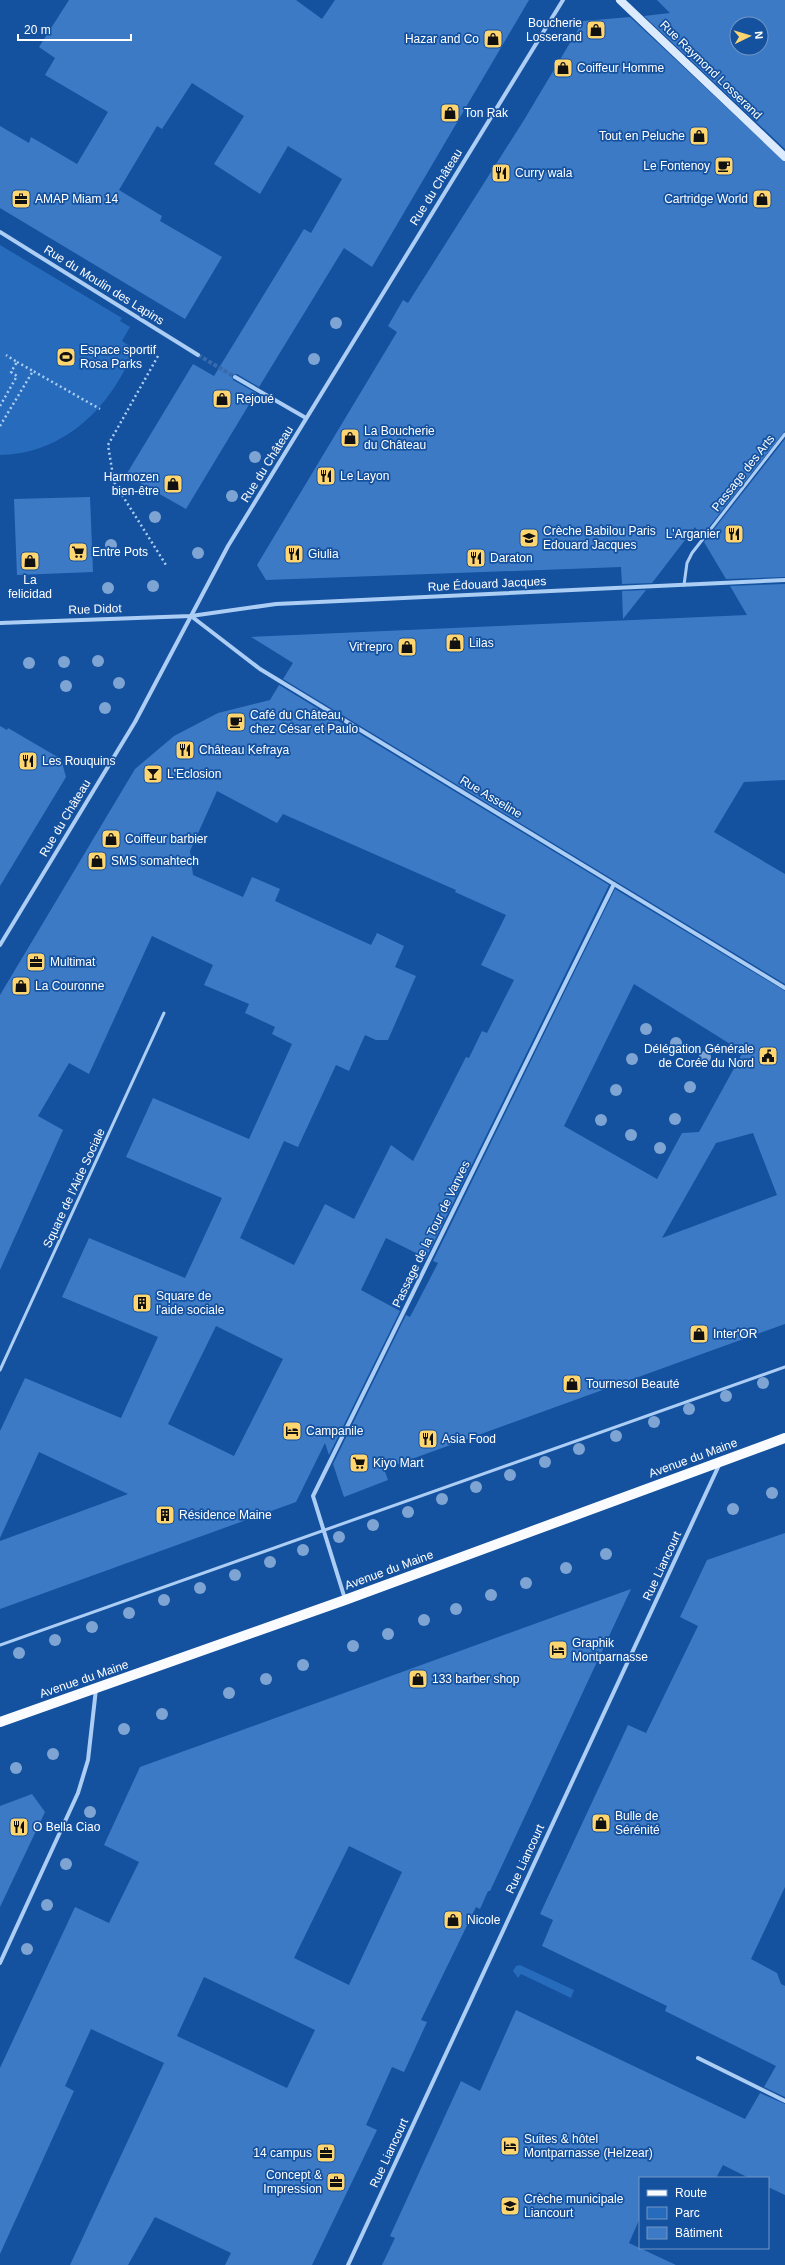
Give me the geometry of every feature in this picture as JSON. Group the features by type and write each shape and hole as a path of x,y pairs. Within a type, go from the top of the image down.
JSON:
{"main road":[{"name":"Avenue du Maine","path":"0,1722 345,1600 785,1438"}],"street":[{"name":"Rue du Château","path":"0,944 135,722 228,546 563,0"},
{"name":"Rue Raymond Losserand","path":"620,0 785,157"},
{"name":"Rue du Moulin des Lapins","path":"0,232 198,355"},
{"path":"235,377 306,418"},
{"name":"Rue Édouard Jacques","path":"191,616 276,604 785,580"},
{"name":"Rue Didot","path":"0,623 191,616"},
{"name":"Rue Asseline","path":"191,616 260,669 785,988"},
{"name":"Passage de la Tour de Vanves","path":"345,1600 314,1496 614,884"},
{"name":"Rue Liancourt","path":"348,2265 687,1538 720,1462"},
{"path":"0,1962 78,1793 88,1760 96,1689"},
{"path":"698,2058 785,2101"}],"lane":[{"name":"Passage des Arts","path":"684,585 687,563 692,553 785,434"},
{"name":"Square de l'Aide Sociale","path":"0,1370 164,1014"},
{"path":"0,1645 785,1367"}],"path":[{"path":"166,565 114,482 108,445 168,337"},
{"path":"6,355 100,409"},
{"path":"0,406 17,376 11,372 17,362"},
{"path":"0,426 33,371"}],"green space":[{"name":"Espace sportif Rosa Parks","path":"0,245 122,318 120,321 130,327 122,341 134,349 125,370 113,389 99,407 83,423 65,436 45,446 24,452 0,455"},
{"path":"520,1965 574,1990 571,1998 521,1974 518,1978 513,1971 516,1966"}],"building":[{"path":"69,0 296,0 322,19 335,0 529,0 372,267 344,248 259,387 237,374 232,375 233,380 256,393 186,509 126,475 193,364 214,376 304,229 311,233 342,179 288,146 260,194 214,164 244,116 192,83 162,129 157,126 119,190 162,216 160,221 222,257 185,319 0,208 0,126 29,143 31,137 77,164 108,112 45,75 55,58 39,47"},
{"path":"657,0 785,0 785,149 644,16 670,13"},
{"path":"630,17 785,162 785,431 701,537 695,527 652,583 622,584 621,567 266,580 257,565 397,332 388,326 403,300 408,303 524,120 583,21"},
{"path":"785,439 785,577 726,579 704,542"},
{"path":"90,497 93,572 17,575 14,499"},
{"path":"785,584 785,780 744,782 714,832 785,874 785,984 283,679 293,663 251,637 747,615 730,586"},
{"path":"646,590 623,619 622,591"},
{"path":"279,685 609,885 426,1258 386,1238 361,1290 400,1311 329,1455 325,1443 296,1502 0,1609 0,1541 128,1494 39,1452 0,1538 0,1431 25,1378 121,1418 158,1337 62,1297 89,1238 185,1278 222,1198 126,1157 153,1098 249,1139 292,1044 272,1034 275,1027 245,1013 249,1004 204,985 213,965 152,936 89,1074 69,1063 38,1116 63,1130 0,1270 0,995 135,769 174,736 218,713 270,700","holes":["217,791 277,823 283,814 456,890 455,892 506,915 481,965 514,980 487,1033 482,1031 469,1058 466,1057 413,1161 391,1145 354,1219 325,1204 294,1265 240,1238 284,1141 298,1147 336,1065 349,1071 365,1035 376,1040 388,1040 416,976 395,967 404,946 377,933 371,945 275,901 280,889 252,877 243,897 193,875 190,851","216,1326 283,1359 234,1456 168,1424"]},
{"path":"0,726 7,730 8,728 61,759 66,777 0,886"},
{"path":"615,889 785,991 785,1324 384,1469 388,1480 344,1497 333,1464 406,1315 410,1317 438,1263 433,1261","holes":["634,984 743,1052 699,1132 682,1133 657,1179 564,1126","753,1133 777,1195 662,1238 716,1143"]},
{"path":"785,1533 785,1887 751,1959 777,1973 781,1984 785,1986 785,2097 764,2087 776,2066 665,2011 667,2006 542,1946 553,1920 540,1914 628,1725 646,1733 698,1626 680,1617 707,1560"},
{"path":"631,1589 490,1891 488,1891 480,1909 476,1907 421,2020 427,2022 404,2072 392,2067 366,2125 377,2130 312,2265 225,2265 231,2253 155,2217 128,2265 70,2265 164,2063 91,2029 65,2086 74,2091 0,2254 0,2068 75,1907 109,1923 139,1862 104,1845 140,1767","holes":["349,1846 402,1872 349,1985 294,1958","204,1977 315,2030 287,2088 177,2036"]},
{"path":"32,1794 45,1812 0,1907 0,1806"},
{"path":"516,2010 745,2119 760,2093 785,2104 785,2195 769,2187 769,2177 747,2177 723,2165 717,2177 639,2177 639,2220 629,2243 676,2265 382,2265 395,2238 390,2236 461,2081 480,2091"}],"tunnel":[{"path":"198,355 235,377"}],"place":[{"name":"Boucherie Losserand","path":"596,30"},
{"name":"Hazar and Co","path":"493,39"},
{"name":"Coiffeur Homme","path":"563,68"},
{"name":"Ton Rak","path":"450,113"},
{"name":"Tout en Peluche","path":"699,136"},
{"name":"Le Fontenoy","path":"724,166"},
{"name":"Curry wala","path":"501,173"},
{"name":"AMAP Miam 14","path":"21,199"},
{"name":"Cartridge World","path":"762,199"},
{"name":"Espace sportif Rosa Parks","path":"66,357"},
{"name":"Rejoué","path":"222,399"},
{"name":"La Boucherie du Château","path":"350,438"},
{"name":"Le Layon","path":"326,476"},
{"name":"Harmozen bien-être","path":"173,484"},
{"name":"L'Arganier","path":"734,534"},
{"name":"Crèche Babilou Paris Edouard Jacques","path":"529,538"},
{"name":"Entre Pots","path":"78,552"},
{"name":"Giulia","path":"294,554"},
{"name":"Daraton","path":"476,558"},
{"name":"La felicidad","path":"30,561"},
{"name":"Lilas","path":"455,643"},
{"name":"Vit'repro","path":"407,647"},
{"name":"Café du Château, chez César et Paulo","path":"236,722"},
{"name":"Château Kefraya","path":"185,750"},
{"name":"Les Rouquins","path":"28,761"},
{"name":"L'Eclosion","path":"153,774"},
{"name":"Coiffeur barbier","path":"111,839"},
{"name":"SMS somahtech","path":"97,861"},
{"name":"Multimat","path":"36,962"},
{"name":"La Couronne","path":"21,986"},
{"name":"Délégation Générale de Corée du Nord","path":"768,1056"},
{"name":"Square de l'aide sociale","path":"142,1303"},
{"name":"Inter'OR","path":"699,1334"},
{"name":"Tournesol Beauté","path":"572,1384"},
{"name":"Campanile","path":"292,1431"},
{"name":"Asia Food","path":"428,1439"},
{"name":"Kiyo Mart","path":"359,1463"},
{"name":"Résidence Maine","path":"165,1515"},
{"name":"Graphik Montparnasse","path":"558,1650"},
{"name":"133 barber shop","path":"418,1679"},
{"name":"Bulle de Sérénité","path":"601,1823"},
{"name":"O Bella Ciao","path":"19,1827"},
{"name":"Nicole","path":"453,1920"},
{"name":"Suites & hôtel Montparnasse (Helzear)","path":"510,2146"},
{"name":"14 campus","path":"326,2153"},
{"name":"Concept & Impression","path":"336,2182"},
{"name":"Crèche municipale Liancourt","path":"510,2206"}]}
